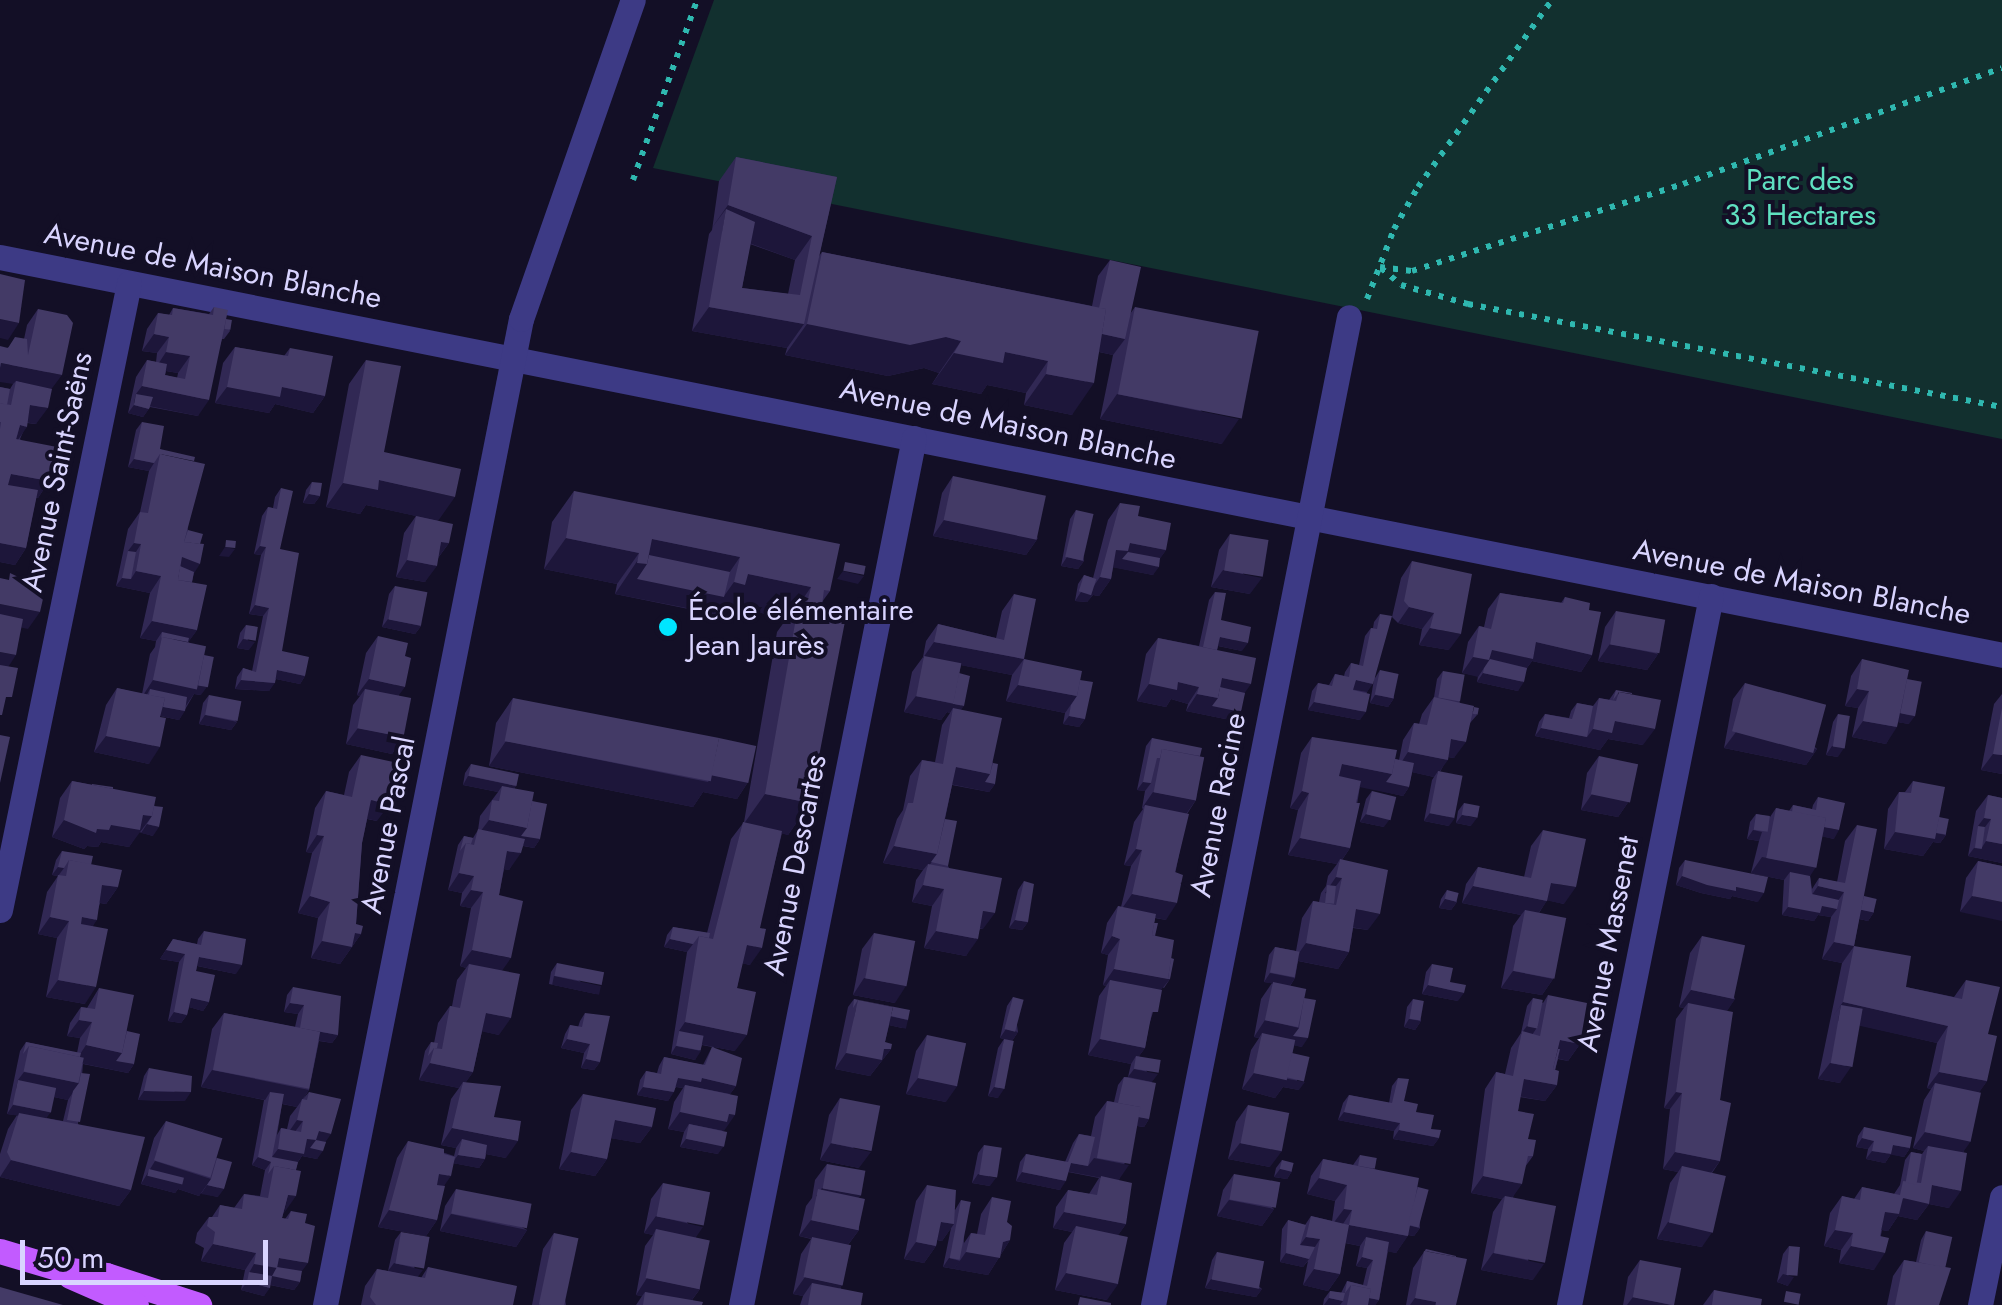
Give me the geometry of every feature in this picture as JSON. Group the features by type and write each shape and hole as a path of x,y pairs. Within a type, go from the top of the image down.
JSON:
{"main road":[{"path":"0,1252 57,1268 106,1275 169,1300 199,1305"},
{"path":"57,1268 136,1305"}],"street":[{"name":"Avenue Pascal","path":"325,1305 520,319 634,0"},
{"name":"Avenue de Maison Blanche","path":"0,257 2002,655"},
{"name":"Avenue Saint-Saëns","path":"0,910 129,283"},
{"name":"Avenue Racine","path":"1153,1305 1349,317"},
{"name":"Avenue Descartes","path":"740,1305 914,438"},
{"name":"Avenue Massenet","path":"1568,1305 1712,596"},
{"path":"1980,1305 2002,1197"}],"path":[{"path":"633,180 697,0"},
{"path":"1349,317 1368,298 1394,229 1418,187 1552,0"},
{"path":"1380,267 1412,271 1682,184 2002,68"},
{"path":"1380,267 1401,285 1468,304 2002,408"}],"green space":[{"name":"Parc des 33 Hectares","path":"714,0 2002,0 2002,439 653,168"}],"building":[{"path":"736,157 837,177 804,324 709,307 726,209 755,222 742,288 800,295 812,236 728,205"},
{"path":"822,252 1106,309 1094,383 1046,374 1048,361 1005,352 1003,363 954,353 961,341 946,337 910,345 807,324"},
{"path":"1110,260 1141,267 1125,339 1102,334 1106,309 1099,308"},
{"path":"0,274 25,280 19,323 0,319"},
{"path":"214,307 228,310 209,400 142,386 147,360 167,364 165,375 185,379 190,356 166,352 169,337 154,334 158,313 172,315 173,308 213,315"},
{"path":"1135,307 1259,331 1242,418 1118,394"},
{"path":"38,309 67,315 73,323 62,375 1,363 0,368 0,346 8,348 15,337 27,339 28,355"},
{"path":"235,347 288,356 290,348 333,356 325,396 282,387 280,397 227,387"},
{"path":"366,360 401,366 384,452 461,469 455,497 379,480 378,490 343,483"},
{"path":"16,381 52,389 48,408 30,405 27,427 20,425 16,439 57,447 49,481 11,474 8,485 38,490 26,548 0,543 0,403 11,405"},
{"path":"0,387 10,389 7,405 0,403"},
{"path":"136,394 153,397 149,409 134,405"},
{"path":"142,422 164,426 160,449 195,457 194,461 160,454 154,463 134,459"},
{"path":"160,454 205,464 184,542 204,544 200,564 182,557 178,580 207,585 197,630 152,621 161,576 136,571 141,544 134,543 140,512 148,513"},
{"path":"953,476 1046,496 1037,540 944,520"},
{"path":"312,482 322,483 320,496 309,494"},
{"path":"281,488 293,491 280,549 299,553 282,651 309,657 305,676 277,670 275,683 241,680 243,668 256,672 269,608 255,605 266,547 260,546 268,507 277,509"},
{"path":"574,491 840,544 830,591 824,590 822,605 847,611 810,803 765,794 799,601 807,603 811,587 748,574 745,585 734,582 740,557 652,539 647,564 637,563 639,553 566,538"},
{"path":"1120,503 1140,506 1138,516 1171,523 1166,550 1130,543 1128,551 1116,550 1111,579 1100,577"},
{"path":"1076,510 1094,514 1083,561 1065,557"},
{"path":"416,516 453,524 449,543 441,542 437,566 407,560"},
{"path":"188,530 203,534 200,544 184,542"},
{"path":"1230,534 1269,540 1263,577 1224,571"},
{"path":"226,540 236,541 235,548 225,547"},
{"path":"128,551 136,552 131,579 122,578"},
{"path":"1128,552 1160,558 1159,567 1122,559"},
{"path":"649,555 730,572 724,597 637,579"},
{"path":"1412,561 1472,574 1461,634 1430,628 1434,613 1409,607 1404,601"},
{"path":"845,562 866,566 864,575 843,571"},
{"path":"180,566 194,572 192,582 178,580"},
{"path":"10,573 45,590 40,612 0,604 0,578 9,580"},
{"path":"1084,575 1096,579 1091,595 1079,591"},
{"path":"395,586 427,592 421,626 389,619"},
{"path":"1215,592 1226,593 1221,620 1251,627 1248,643 1220,637 1217,650 1203,647"},
{"path":"1500,593 1563,603 1565,597 1590,603 1589,610 1601,612 1592,655 1536,642 1533,659 1492,650 1489,660 1473,657 1479,626 1491,629"},
{"path":"1014,594 1036,599 1024,659 934,642 938,624 1004,640"},
{"path":"1616,611 1665,620 1659,653 1610,644"},
{"path":"0,614 23,619 16,655 0,652"},
{"path":"1380,614 1392,616 1373,684 1356,680 1353,690 1370,694 1366,712 1314,702 1318,683 1332,686 1335,674 1349,677 1351,663 1363,666 1371,628 1377,629"},
{"path":"246,625 258,627 256,641 244,639"},
{"path":"162,632 189,638 188,642 161,639"},
{"path":"378,636 408,643 405,656 411,658 405,687 369,679"},
{"path":"162,637 206,646 197,689 153,680"},
{"path":"1158,638 1256,658 1251,684 1222,678 1218,698 1197,694 1199,687 1178,682 1177,690 1149,684"},
{"path":"204,655 214,657 208,687 198,685"},
{"path":"924,656 961,663 953,703 916,696"},
{"path":"1024,659 1082,671 1077,696 1018,685"},
{"path":"1490,659 1527,668 1524,682 1483,673"},
{"path":"1862,659 1909,670 1897,727 1863,721 1869,691 1857,689"},
{"path":"0,665 18,668 12,697 6,697 2,715 0,715"},
{"path":"1380,670 1399,674 1393,698 1375,694"},
{"path":"1443,671 1465,675 1460,701 1438,698"},
{"path":"959,673 970,676 964,706 953,704"},
{"path":"1907,679 1922,682 1915,716 1900,713"},
{"path":"1080,680 1093,682 1085,719 1069,716"},
{"path":"1745,683 1826,705 1813,753 1732,731"},
{"path":"1220,687 1245,693 1241,712 1212,706"},
{"path":"117,688 165,698 160,717 166,718 160,747 106,736"},
{"path":"150,689 187,697 185,711 163,707 165,698 149,695"},
{"path":"365,689 411,698 404,737 357,728"},
{"path":"1619,692 1661,700 1655,729 1615,721 1612,733 1593,729 1599,698 1616,701"},
{"path":"209,695 241,701 238,721 205,715"},
{"path":"1434,697 1474,706 1466,742 1451,739 1448,760 1408,752 1414,723 1427,725"},
{"path":"513,698 719,738 711,781 505,741"},
{"path":"1577,703 1593,706 1587,737 1541,728 1545,714 1572,719"},
{"path":"953,708 1002,718 990,774 956,767 937,854 894,846 908,803 913,803 922,760 943,764"},
{"path":"2002,708 2002,755 1993,754"},
{"path":"1838,714 1850,716 1845,748 1833,747"},
{"path":"0,735 10,737 0,783"},
{"path":"1312,737 1397,750 1392,774 1342,764 1339,776 1361,781 1350,848 1300,838 1309,793 1302,791"},
{"path":"719,738 756,746 748,783 711,775"},
{"path":"1152,738 1202,748 1200,756 1162,749 1151,783 1143,782"},
{"path":"1162,749 1204,757 1196,800 1154,792"},
{"path":"361,755 398,763 389,805 371,800 362,843 356,924 363,926 361,934 355,933 352,947 322,941 330,902 310,896 324,836 317,835 326,791 352,797"},
{"path":"1599,756 1638,764 1630,802 1591,794"},
{"path":"1395,759 1414,763 1409,787 1386,782"},
{"path":"993,763 998,764 995,784 985,782"},
{"path":"471,764 519,774 516,786 469,776"},
{"path":"1438,771 1463,776 1454,818 1430,813"},
{"path":"72,781 156,797 152,816 143,815 140,830 111,825 109,830 97,829 96,833 64,820"},
{"path":"1913,781 1945,787 1935,839 1895,832 1899,792 1911,793"},
{"path":"502,786 534,792 527,828 489,820 492,800 499,801"},
{"path":"1372,791 1396,797 1390,820 1366,814"},
{"path":"1988,795 2002,798 2002,844 1986,841 1991,819 1984,818"},
{"path":"1818,797 1845,803 1839,830 1824,827 1826,818 1792,812 1793,805 1816,810"},
{"path":"532,801 547,804 540,839 521,836 527,828"},
{"path":"1464,803 1480,806 1477,818 1462,815"},
{"path":"1145,805 1189,814 1175,872 1183,875 1177,903 1132,894 1142,850 1136,849"},
{"path":"154,806 163,807 159,827 147,824"},
{"path":"1776,808 1826,818 1816,868 1766,858"},
{"path":"1756,814 1770,816 1768,832 1754,830"},
{"path":"1939,817 1949,819 1946,835 1936,833"},
{"path":"945,819 957,821 948,866 931,862 937,854"},
{"path":"743,822 782,831 760,928 766,929 762,948 747,945 737,988 756,992 747,1035 685,1022 699,936 713,939"},
{"path":"1857,825 1877,829 1854,946 1834,942 1844,892 1818,886 1819,878 1845,883"},
{"path":"1978,826 1985,827 1982,849 1975,848"},
{"path":"478,829 525,839 521,853 507,851 499,895 523,901 511,958 472,950 483,892 471,890 474,876 459,873 466,843 474,845"},
{"path":"1543,830 1586,839 1576,887 1551,883 1547,901 1473,886 1478,867 1531,878"},
{"path":"464,836 473,838 460,851"},
{"path":"62,851 93,856 91,865 69,860 64,868 58,867"},
{"path":"1340,859 1388,870 1380,914 1356,909 1349,952 1306,943 1313,901 1336,905 1342,878 1336,877"},
{"path":"69,860 122,870 118,887 102,885 97,920 82,917 81,924 108,929 96,987 58,980 69,921 50,917 58,875 66,876"},
{"path":"1685,860 1768,877 1764,893 1707,885 1682,876"},
{"path":"1978,861 2002,866 2002,902 1972,896"},
{"path":"928,864 1002,878 995,913 983,911 978,939 936,931 944,889 923,885"},
{"path":"1790,872 1810,876 1812,894 1839,900 1837,909 1822,906 1820,913 1788,907"},
{"path":"1024,881 1034,884 1028,922 1015,920"},
{"path":"1327,885 1336,886 1334,904 1325,903"},
{"path":"1447,890 1459,893 1456,902 1445,899"},
{"path":"1864,896 1877,899 1874,913 1861,910"},
{"path":"1118,906 1156,914 1152,935 1174,940 1168,979 1114,969 1120,939 1112,936"},
{"path":"1525,910 1566,918 1554,979 1513,971"},
{"path":"673,927 710,933 709,938 699,936 693,944 670,939"},
{"path":"204,931 246,939 242,965 199,957 196,971 215,975 209,1002 191,998 187,1015 174,1012 185,954 166,950 173,939 201,945"},
{"path":"874,933 915,941 906,986 865,978"},
{"path":"1702,936 1745,945 1734,999 1691,990"},
{"path":"1854,946 1911,956 1906,987 1962,999 1966,980 2000,987 1988,1034 1997,1036 1987,1081 1939,1072 1948,1026 1843,1002"},
{"path":"1275,947 1300,952 1295,977 1270,973"},
{"path":"557,963 604,972 602,985 555,976"},
{"path":"469,964 520,974 511,1018 486,1013 473,1072 430,1063 434,1048 442,1049 450,1006 460,1008"},
{"path":"1432,964 1453,968 1450,982 1466,985 1464,993 1428,985"},
{"path":"1110,980 1162,990 1158,1012 1152,1012 1145,1048 1100,1039"},
{"path":"1273,982 1306,989 1298,1027 1265,1020"},
{"path":"293,987 341,996 338,1035 300,1028 304,1005 290,1003"},
{"path":"99,988 134,995 122,1053 86,1045 92,1022 79,1020 81,1007 95,1009"},
{"path":"1548,995 1587,1003 1580,1044 1560,1040 1553,1069 1559,1071 1557,1085 1524,1079 1518,1111 1534,1114 1528,1139 1536,1140 1522,1184 1483,1176 1496,1072 1513,1076 1522,1031 1540,1036"},
{"path":"1013,997 1024,1000 1015,1032 1004,1029"},
{"path":"1304,998 1316,1000 1308,1038 1293,1036 1299,1028"},
{"path":"1533,998 1543,1000 1537,1028 1527,1026"},
{"path":"854,999 910,1010 908,1020 891,1016 893,1007 858,1000 853,1008"},
{"path":"1413,999 1424,1001 1420,1021 1410,1019"},
{"path":"858,1000 893,1007 885,1042 892,1044 891,1049 884,1049 882,1060 846,1053"},
{"path":"1688,1003 1733,1012 1720,1100 1731,1103 1720,1161 1675,1152 1682,1093 1676,1092"},
{"path":"1841,1005 1863,1009 1852,1067 1831,1063"},
{"path":"224,1013 320,1032 309,1089 213,1070"},
{"path":"585,1013 610,1016 600,1062 586,1059 590,1044 567,1039 570,1025 582,1027"},
{"path":"127,1031 140,1034 134,1064 116,1061"},
{"path":"679,1031 704,1036 701,1050 676,1046"},
{"path":"1262,1033 1295,1040 1287,1080 1253,1073"},
{"path":"927,1035 966,1043 957,1086 918,1078"},
{"path":"1004,1039 1014,1041 1004,1089 995,1087"},
{"path":"26,1042 81,1053 80,1057 29,1046 23,1054"},
{"path":"29,1046 84,1058 78,1083 24,1071"},
{"path":"712,1047 742,1058 736,1086 702,1078 701,1082 678,1078 674,1092 643,1087 646,1071 661,1074 664,1057 705,1065"},
{"path":"1292,1053 1310,1057 1304,1081 1286,1077"},
{"path":"1136,1056 1161,1060 1159,1073 1134,1069"},
{"path":"149,1068 192,1076 191,1092 144,1091"},
{"path":"81,1073 90,1074 80,1122 67,1120 73,1091"},
{"path":"1124,1077 1156,1083 1149,1119 1138,1117 1140,1107 1118,1103"},
{"path":"1398,1078 1409,1079 1404,1101 1418,1104 1416,1112 1434,1115 1431,1129 1441,1130 1439,1138 1399,1130 1400,1123 1344,1112 1349,1095 1392,1103"},
{"path":"18,1080 56,1088 51,1113 13,1104"},
{"path":"463,1082 501,1086 494,1117 521,1121 518,1141 452,1128"},
{"path":"1935,1083 1981,1093 1971,1142 1925,1132"},
{"path":"685,1085 738,1096 735,1115 729,1114 727,1122 680,1112"},
{"path":"270,1092 284,1094 272,1157 298,1162 296,1170 274,1166 268,1174 271,1162 258,1157"},
{"path":"309,1092 341,1099 331,1134 319,1131 316,1140 307,1139 304,1154 278,1149 281,1128 301,1132 303,1121 297,1120 302,1099 307,1100"},
{"path":"583,1094 656,1108 652,1127 615,1120 607,1159 571,1152"},
{"path":"840,1098 880,1106 871,1151 831,1143"},
{"path":"1107,1101 1140,1107 1130,1164 1097,1158"},
{"path":"1248,1105 1289,1113 1282,1151 1241,1143"},
{"path":"19,1113 145,1137 131,1190 11,1160 7,1152"},
{"path":"166,1121 222,1138 210,1177 154,1160"},
{"path":"689,1124 727,1132 724,1147 686,1139"},
{"path":"1864,1127 1912,1137 1910,1148 1893,1145 1891,1154 1872,1151 1874,1141 1862,1138"},
{"path":"1079,1134 1095,1137 1088,1166 1071,1163 1066,1181 1022,1172 1026,1154 1068,1162"},
{"path":"462,1139 487,1145 485,1159 458,1155"},
{"path":"316,1140 326,1142 323,1151 310,1148"},
{"path":"408,1141 444,1149 444,1154 455,1157 451,1176 439,1174 437,1185 445,1186 437,1220 389,1210"},
{"path":"984,1145 1002,1148 997,1177 979,1175"},
{"path":"1928,1146 1967,1153 1961,1191 1932,1185 1929,1204 1903,1198 1899,1214 1885,1212 1880,1236 1889,1238 1885,1253 1851,1246 1853,1233 1835,1230 1842,1196 1860,1200 1862,1187 1900,1195 1903,1181 1921,1183"},
{"path":"1911,1152 1922,1154 1916,1184 1906,1183"},
{"path":"1360,1155 1377,1158 1375,1169 1358,1166"},
{"path":"217,1158 232,1162 224,1189 207,1185"},
{"path":"1323,1159 1419,1178 1408,1236 1349,1225 1352,1210 1344,1209 1347,1185 1319,1178"},
{"path":"1282,1160 1294,1163 1291,1172 1280,1169"},
{"path":"827,1164 865,1171 861,1195 823,1189"},
{"path":"274,1166 301,1171 296,1196 288,1195 282,1218 288,1219 291,1211 307,1214 305,1223 315,1226 308,1263 279,1258 277,1268 254,1264 256,1253 213,1244 215,1232 207,1226 209,1217 218,1217 220,1205 242,1209 244,1194 268,1198"},
{"path":"1682,1166 1726,1176 1713,1233 1669,1223"},
{"path":"149,1169 184,1178 182,1185 147,1176"},
{"path":"1234,1174 1280,1182 1276,1208 1229,1200"},
{"path":"1101,1176 1132,1183 1126,1224 1064,1212 1068,1190 1097,1195"},
{"path":"663,1183 710,1192 704,1226 657,1216"},
{"path":"927,1185 956,1190 954,1224 941,1222 936,1246 916,1242"},
{"path":"1418,1187 1429,1190 1419,1228 1408,1225"},
{"path":"456,1189 532,1204 527,1228 451,1214"},
{"path":"818,1189 865,1199 858,1230 811,1220"},
{"path":"1505,1196 1556,1206 1545,1263 1494,1253"},
{"path":"992,1197 1011,1201 1007,1222 1012,1226 1010,1240 1003,1242 1000,1258 966,1252 971,1233 985,1235"},
{"path":"961,1200 971,1202 960,1260 950,1258"},
{"path":"1311,1216 1349,1225 1340,1274 1314,1269 1320,1239 1306,1237"},
{"path":"1288,1220 1306,1225 1300,1245 1315,1247 1309,1259 1286,1253"},
{"path":"1076,1226 1128,1237 1118,1284 1066,1273"},
{"path":"656,1229 710,1240 699,1289 646,1278"},
{"path":"1926,1231 1952,1237 1945,1268 1919,1262"},
{"path":"401,1232 430,1237 424,1269 395,1264"},
{"path":"554,1233 578,1238 564,1305 539,1304"},
{"path":"812,1237 851,1245 843,1285 803,1277"},
{"path":"1366,1237 1389,1242 1379,1300 1369,1298 1371,1289 1351,1285 1345,1293 1347,1281 1367,1286 1373,1260 1362,1257"},
{"path":"1789,1246 1800,1247 1797,1276 1786,1275"},
{"path":"1424,1251 1467,1259 1456,1305 1436,1305 1415,1298"},
{"path":"1217,1252 1264,1261 1259,1289 1212,1279"},
{"path":"1640,1260 1681,1268 1674,1305 1633,1297"},
{"path":"1904,1260 1951,1268 1939,1305 1895,1305"},
{"path":"277,1267 302,1271 300,1282 272,1276"},
{"path":"428,1267 517,1286 513,1305 376,1305 370,1297 377,1269 425,1278"},
{"path":"249,1272 272,1276 270,1288 247,1282"},
{"path":"812,1283 863,1293 861,1305 808,1305"},
{"path":"1351,1285 1371,1289 1368,1305 1347,1305"},
{"path":"0,1287 63,1305 0,1305"},
{"path":"1714,1290 1762,1299 1761,1305 1712,1305"},
{"path":"1330,1291 1345,1293 1343,1301 1329,1298"},
{"path":"1786,1291 1801,1294 1799,1305 1784,1302"},
{"path":"645,1292 703,1302 643,1305"},
{"path":"1080,1297 1111,1303 1111,1305 1078,1305"}],"place":[{"name":"École élémentaire Jean Jaurès","path":"668,627"}]}
